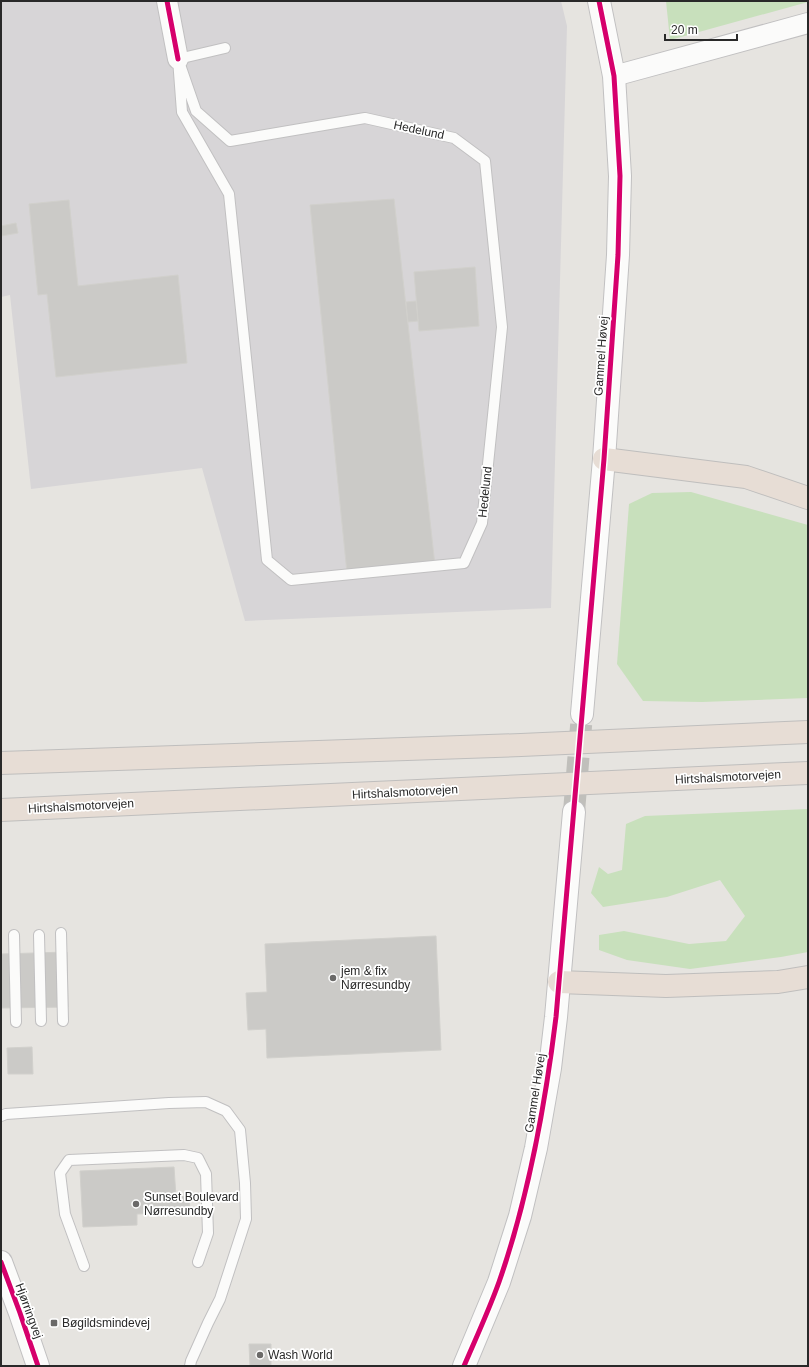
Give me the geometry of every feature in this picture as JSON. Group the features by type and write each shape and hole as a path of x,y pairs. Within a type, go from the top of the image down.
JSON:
{"highway":[{"path":"604,459 746,477 808,498"},
{"path":"1,763 521,745 808,732"},
{"name":"Hirtshalsmotorvejen","path":"1,810 808,773"},
{"path":"559,982 666,986 778,982 808,977"}],"street":[{"name":"Hedelund","path":"167,1 178,59"},
{"name":"Gammel Høvej","path":"582,714 604,459 618,255 620,176 614,76 599,1"},
{"path":"614,76 808,23"},
{"name":"Gammel Høvej","path":"464,1366 499,1282 520,1216 536,1148 550,1068 574,812"},
{"name":"Hjørringvej","path":"1,1262 38,1366"}],"lane":[{"path":"178,59 225,48"},
{"name":"Hedelund","path":"178,59 196,111 230,141 365,118 454,138 485,161 502,327 482,523 464,563 290,580 267,560 229,194 182,112 178,59"},
{"path":"61,933 63,1020"},
{"path":"14,935 16,1022"},
{"path":"39,935 41,1021"},
{"path":"1,1116 6,1114 169,1103 206,1102 226,1111 240,1130 245,1183 246,1219 220,1299 190,1366"},
{"path":"84,1266 64,1214 60,1173 69,1160 184,1155 198,1158 206,1174 208,1233 198,1262"}],"shaded area":[{"path":"1,1 561,1 567,26 551,608 245,621 202,468 31,489 10,295 1,297"}],"green space":[{"path":"666,1 808,1 808,2 670,40"},
{"path":"691,492 808,525 808,698 702,702 643,701 617,664 629,504 652,493"},
{"path":"808,809 808,952 690,969 627,960 599,950 599,935 624,931 689,944 726,941 745,916 720,880 667,897 603,907 591,893 599,867 608,874 622,870 626,824 645,816"}],"building":[{"path":"394,199 435,565 347,573 310,205"},
{"path":"69,200 78,286 178,275 187,363 56,377 47,294 38,295 29,204"},
{"path":"16,223 18,233 1,236 1,226"},
{"path":"475,267 479,326 419,331 414,272"},
{"path":"416,301 418,321 408,322 406,302"},
{"path":"436,936 441,1050 267,1058 266,1029 248,1030 246,993 267,992 265,944"},
{"path":"67,952 68,1007 1,1008 1,954"},
{"path":"32,1047 33,1074 8,1074 7,1048"},
{"name":"Sunset Boulevard Nørresundby","path":"174,1167 176,1197 189,1196 190,1212 137,1214 137,1225 83,1227 80,1171"},
{"name":"Wash World","path":"249,1344 271,1344 271,1366 250,1366"}],"tunnel":[{"path":"574,812 582,714"}],"cycle path":[{"path":"167,1 178,59"},
{"path":"464,1366 487,1314 499,1282 519,1217 535,1151 547,1084 556,1017 604,459 618,255 620,176 614,76 599,1"},
{"path":"1,1262 38,1366"}],"place":[{"name":"jem & fix Nørresundby","path":"333,978"},
{"name":"Sunset Boulevard Nørresundby","path":"136,1204"},
{"name":"Bøgildsmindevej","path":"54,1323"},
{"name":"Wash World","path":"260,1355"}]}
